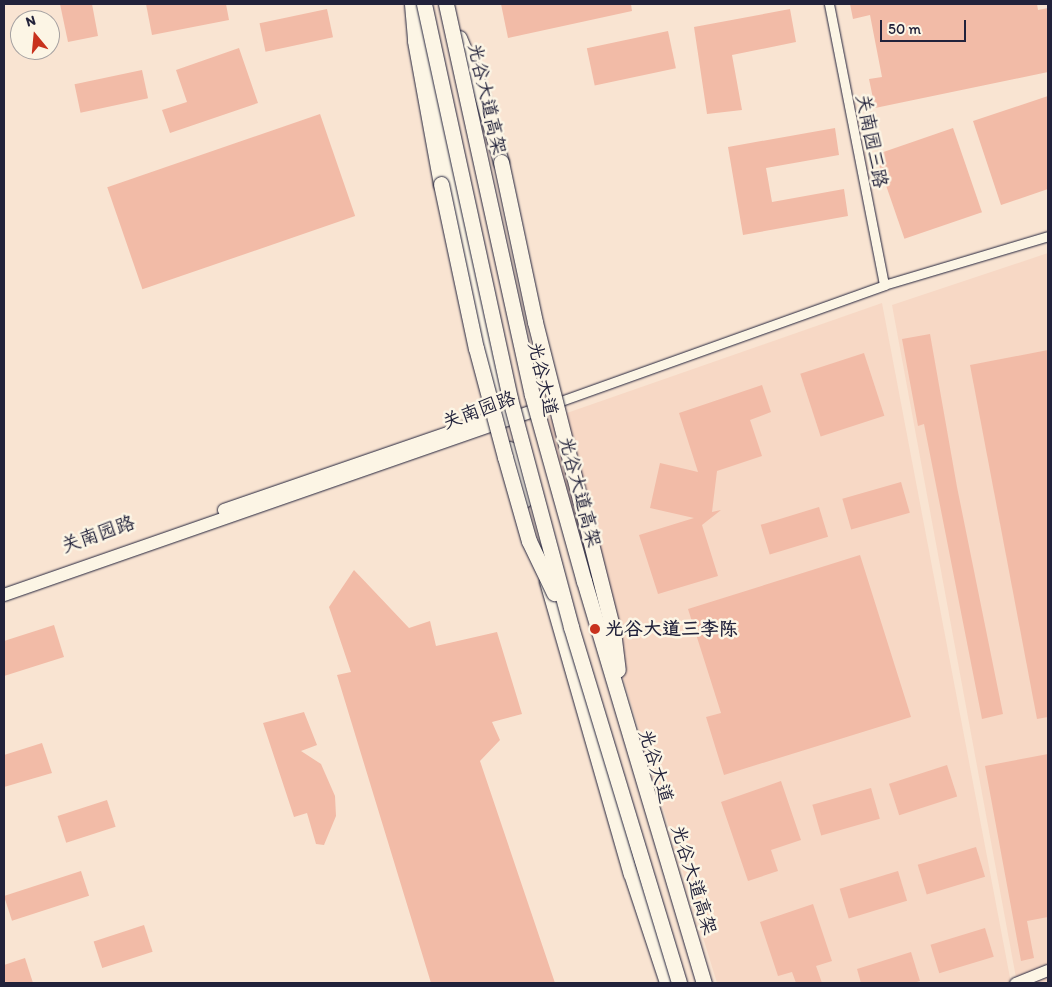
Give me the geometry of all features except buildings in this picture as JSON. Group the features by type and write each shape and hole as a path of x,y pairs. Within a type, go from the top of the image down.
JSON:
{"highway":[{"path":"412,4 415,41 441,184 476,348 529,540 570,627"},
{"path":"424,4 510,399 570,627 679,983"},
{"name":"光谷大道高架","path":"446,4 532,395 584,581 704,983"},
{"path":"459,38 479,86 501,162 535,322 613,631 623,711"}],"main road":[{"path":"416,4 453,201 500,419 518,473 578,697 631,874 667,983"},
{"name":"光谷大道","path":"453,4 487,199 530,412 704,983"},
{"name":"关南园路","path":"4,586 500,419 530,412"},
{"name":"关南园路","path":"4,595 500,419"}],"street":[{"name":"关南园三路","path":"829,4 884,285"},
{"path":"530,412 884,285 1048,236"},
{"path":"1015,983 1048,970"}],"shaded area":[{"path":"1048,253 1048,983 1017,983 892,305"},
{"path":"882,303 1011,983 717,983 544,421"}],"place":[{"name":"光谷大道三李陈","path":"595,629"}]}
